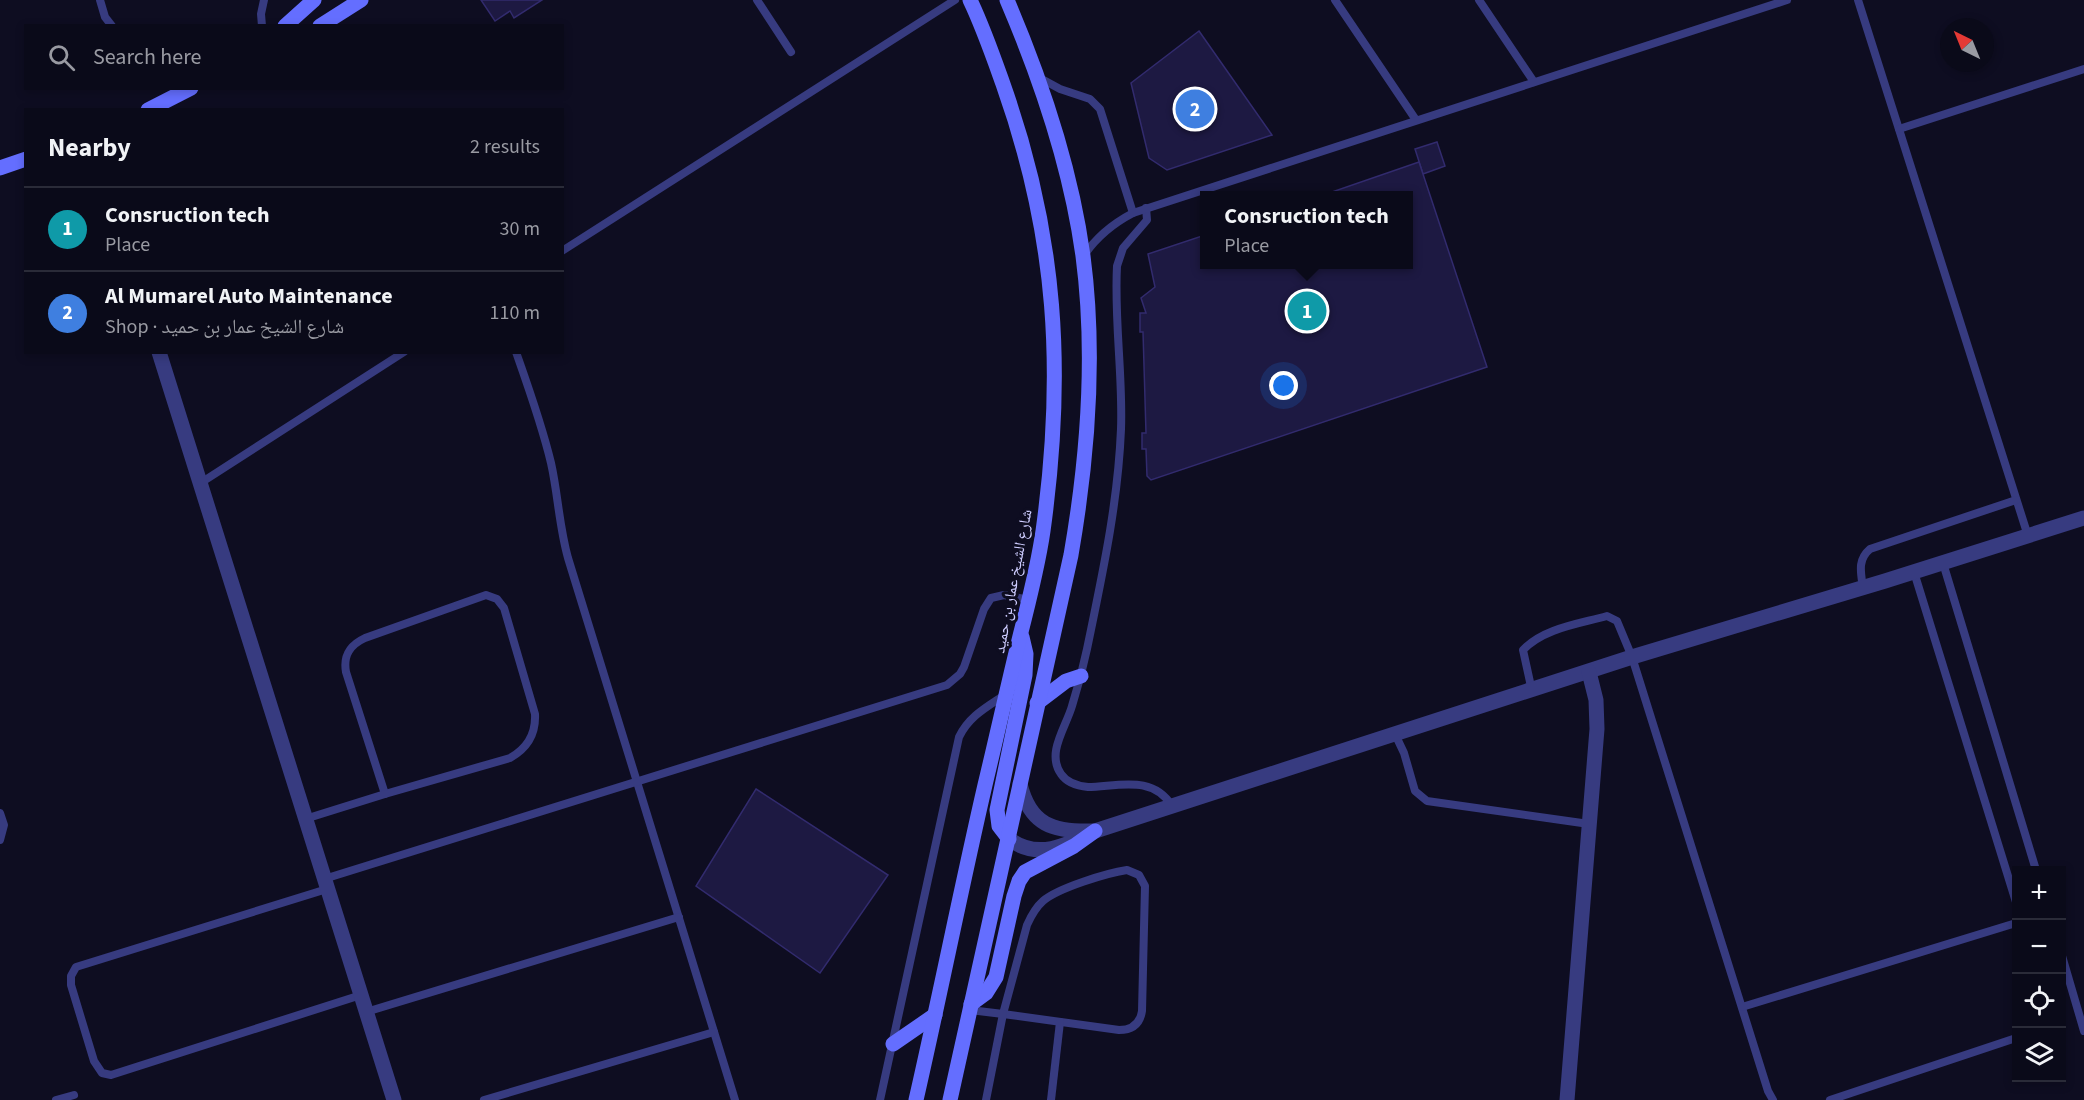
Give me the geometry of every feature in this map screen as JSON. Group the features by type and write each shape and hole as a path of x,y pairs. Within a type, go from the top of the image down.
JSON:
{"street":[{"path":"287,24 314,0"},
{"path":"323,24 361,0"},
{"name":"شارع الشيخ عمار بن حميد","path":"916,1100 959,896 1029,600 1043,531 1052,433 1055,358 1052,295 1043,230 1028,165 1001,77 970,0"},
{"path":"950,1100 1071,555 1085,452 1089,354 1083,257 1065,166 1037,77 1007,0"},
{"path":"152,108 187,90"},
{"path":"0,168 24,160"},
{"path":"160,354 394,1100"},
{"path":"1021,634 1026,654 1025,675 997,810 999,826 1009,839 1027,849 1047,850 1095,831 1632,657 1863,588 2084,518"},
{"path":"1567,1100 1597,714 1589,672"},
{"path":"1037,703 1066,681 1081,676"},
{"path":"1020,784 1028,806 1043,822 1065,831 1095,831"},
{"path":"970,1007 986,993 996,977 1014,896 1025,872 1074,846 1095,831"},
{"path":"893,1044 935,1015"}],"lane":[{"path":"100,0 105,16 111,24"},
{"path":"262,24 264,0"},
{"path":"757,0 791,52"},
{"path":"564,250 955,0"},
{"path":"1335,0 1416,120"},
{"path":"1479,0 1534,82"},
{"path":"1083,257 1104,231 1133,213 1146,208 1787,0"},
{"path":"1858,0 2028,536"},
{"path":"1899,129 2084,69"},
{"path":"1037,77 1060,89 1090,99 1100,109 1133,213"},
{"path":"1146,208 1148,216 1145,224 1123,248 1117,266 1121,390 1119,466 1109,540 1081,676 1054,755 1058,771 1063,778 1079,786 1147,785 1162,793 1172,806"},
{"path":"199,484 401,354"},
{"path":"517,354 546,442 566,549 735,1100"},
{"path":"1863,588 1860,564 1870,549 2016,500"},
{"path":"1943,563 2035,866"},
{"path":"1914,572 2012,889"},
{"path":"305,819 510,758 530,740 535,714 504,608 497,598 486,595 480,597 365,638 348,651 346,672 385,794"},
{"path":"361,995 111,1074 98,1070 94,1061 71,985 71,976 76,967 325,884 638,781 947,685 964,667 986,603 997,595 1029,600"},
{"path":"1532,691 1523,651 1532,640 1566,627 1607,616 1617,621 1632,657 1768,1091 1773,1100"},
{"path":"880,1100 959,737 974,716 1006,694"},
{"path":"1395,734 1404,753 1415,791 1427,801 1589,824"},
{"path":"0,813 4,825 0,840"},
{"path":"970,1007 1003,1014 1059,1022 1130,1029 1138,1022 1142,1011 1145,886 1139,875 1134,872 1121,871 1065,889 1042,902 1033,913 1027,925 1003,1014 987,1100"},
{"path":"366,1012 679,917"},
{"path":"1742,1007 2012,924"},
{"path":"2066,972 2084,1031"},
{"path":"1051,1100 1059,1022"},
{"path":"484,1100 714,1032"},
{"path":"1830,1100 2012,1039"},
{"path":"56,1100 74,1095"}],"building":[{"path":"481,0 542,0 514,18 510,11 495,21"},
{"path":"1199,31 1272,135 1167,170 1149,158 1131,83"},
{"path":"1437,142 1445,166 1423,174 1415,149"},
{"path":"1419,162 1487,367 1151,480 1147,476 1146,449 1142,449 1142,433 1146,433 1143,332 1140,332 1140,313 1146,313 1141,298 1155,287 1148,254 1200,237 1200,269 1413,269 1413,191 1335,191"},
{"path":"756,789 888,875 820,973 696,886"}],"place":[{"name":"Al Mumarel Auto Maintenance","path":"1195,109"},
{"name":"Consruction tech","path":"1307,311"}]}
